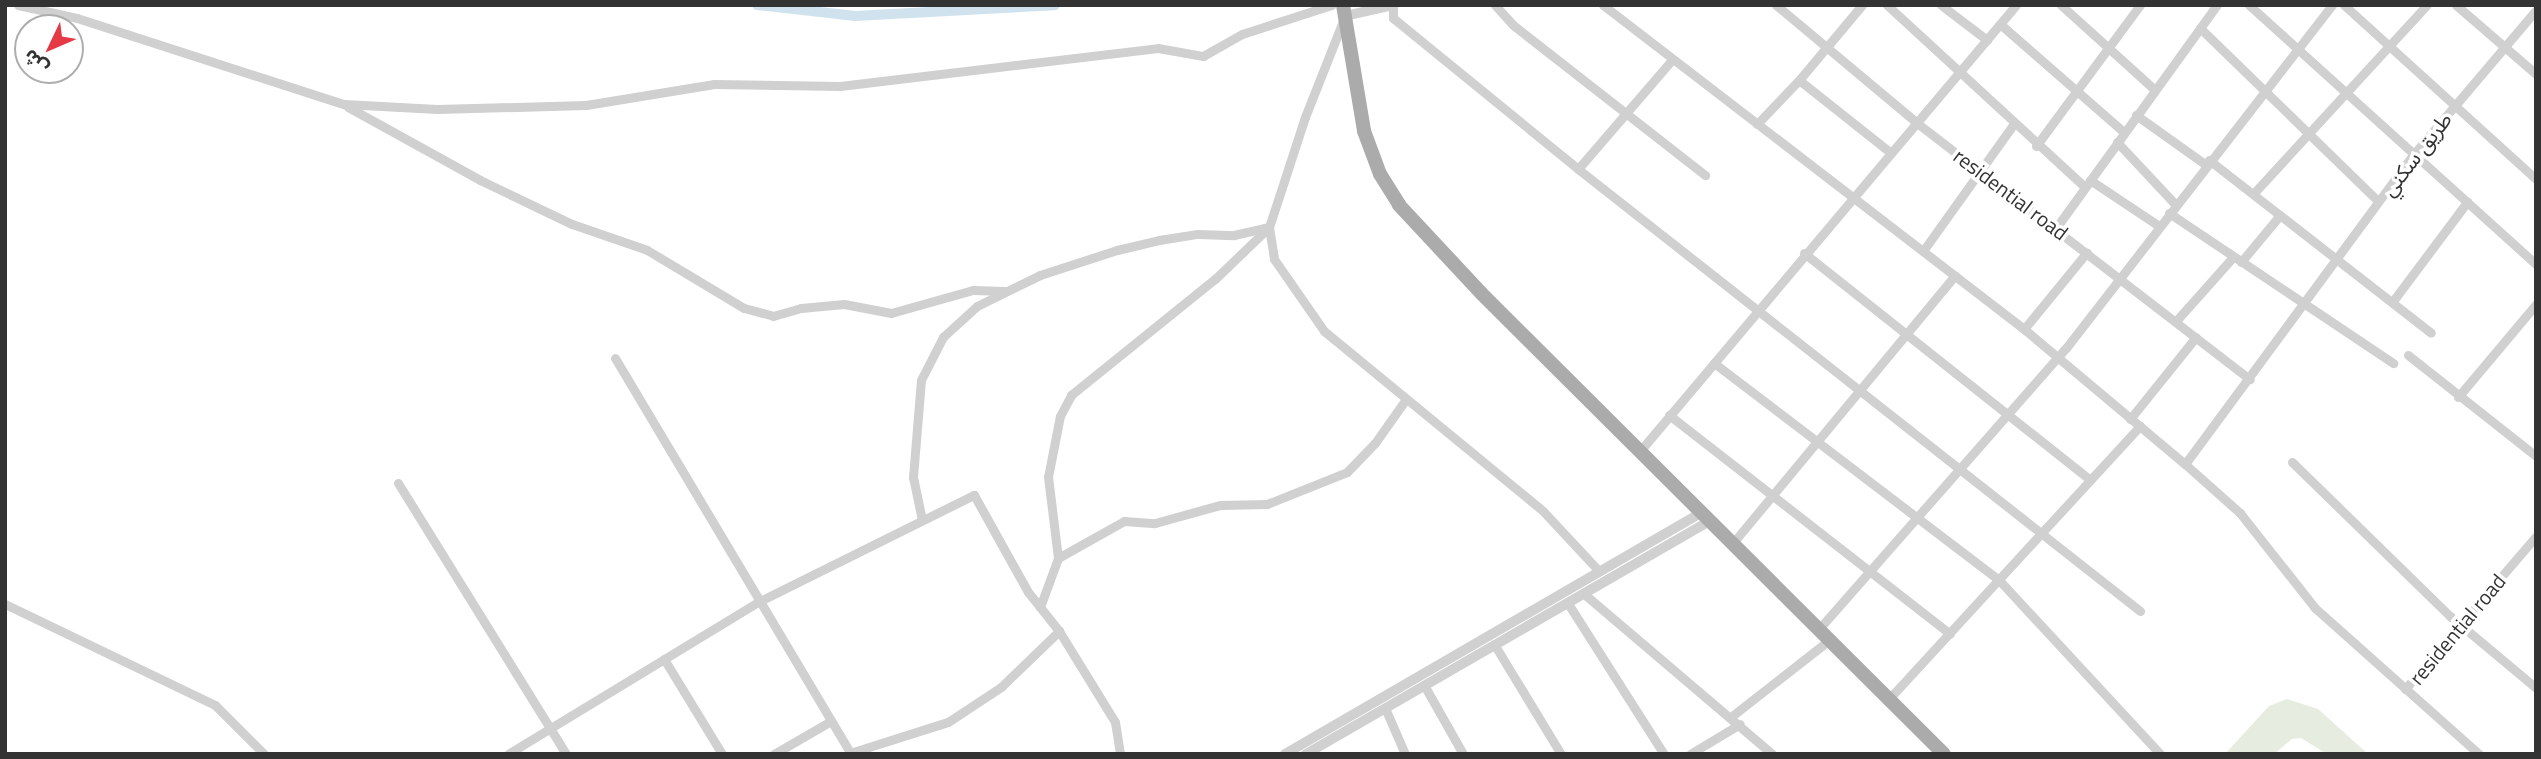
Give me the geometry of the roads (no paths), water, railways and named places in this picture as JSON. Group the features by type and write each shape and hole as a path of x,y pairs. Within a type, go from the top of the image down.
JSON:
{"main road":[{"path":"1344,11 1364,131 1380,174 1399,205 1887,701 1944,754"}],"street":[{"path":"18,5 77,18 344,104 480,180 572,224 646,250 744,308 774,316 802,308 844,304 891,313 973,290 1005,291"},
{"path":"344,104 437,109 586,106 705,85 840,86 1158,48 1203,56 1242,34 1331,5"},
{"path":"1599,571 1543,511 1324,331 1274,259 1269,227 1344,11 1393,5 1393,18 1578,169 1760,309 2140,611"},
{"path":"1495,5 1513,25 1705,176"},
{"path":"1603,5 1671,61 1758,124 2024,329 2185,464 2240,513 2315,608 2479,754"},
{"name":"residential road","path":"1776,5 1917,123 2250,379"},
{"path":"1758,124 1862,5"},
{"path":"1887,5 2036,146 2087,184 2159,226"},
{"path":"1941,5 1987,40"},
{"path":"1640,450 1851,197 2016,5"},
{"path":"2061,5 2154,89"},
{"path":"2036,146 2140,5"},
{"path":"2056,228 2217,5"},
{"path":"2249,5 2536,264"},
{"path":"1732,716 1823,636 1869,574 2058,356 2332,5"},
{"path":"2344,5 2536,179"},
{"path":"2253,194 2427,5"},
{"path":"2456,5 2536,74"},
{"name":"طريق سكني","path":"2185,464 2305,305 2413,155 2536,10"},
{"path":"2000,24 2124,132"},
{"path":"2200,28 2307,135 2378,201"},
{"path":"1578,169 1671,61"},
{"path":"1799,80 1891,153"},
{"path":"2136,115 2253,194 2431,332"},
{"path":"1923,251 2013,125"},
{"path":"2117,142 2175,205"},
{"path":"2393,301 2467,202"},
{"path":"2169,213 2393,363"},
{"path":"2176,321 2280,215"},
{"path":"922,520 913,477 921,380 943,337 977,306 1005,291 1080,261 1159,240 1198,234 1234,235 1269,227"},
{"path":"1040,607 1058,558 1048,477 1060,416 1071,395 1215,279 1269,227"},
{"path":"1804,253 2006,417 2090,480"},
{"path":"2024,329 2087,253"},
{"path":"1732,544 1862,392 1955,275"},
{"path":"2458,397 2536,304"},
{"path":"2130,418 2196,337"},
{"path":"2407,355 2536,456"},
{"path":"615,358 851,753 947,722 1001,687 1059,631"},
{"path":"1714,363 2000,580 2160,754"},
{"path":"1058,558 1124,521 1155,523 1220,505 1267,504 1347,472 1381,436 1406,398"},
{"path":"1669,415 1771,499 1950,634"},
{"path":"1887,701 2140,426"},
{"path":"2292,461 2460,624 2536,688"},
{"path":"398,483 566,754"},
{"path":"508,754 760,601 974,495 1040,607 1059,631 1115,722 1120,754"},
{"path":"1285,754 1599,571 1705,517"},
{"path":"1306,754 1583,593 1705,517"},
{"name":"residential road","path":"2405,689 2536,536"},
{"path":"1583,593 1732,716 1772,754"},
{"path":"1567,602 1664,754"},
{"path":"5,604 215,705 264,754"},
{"path":"1494,644 1561,754"},
{"path":"664,659 722,754"},
{"path":"1424,685 1463,754"},
{"path":"1385,708 1405,754"},
{"path":"774,754 831,721"},
{"path":"1690,754 1740,724"}],"waterway":[{"path":"757,5 855,16 1055,5"}]}
